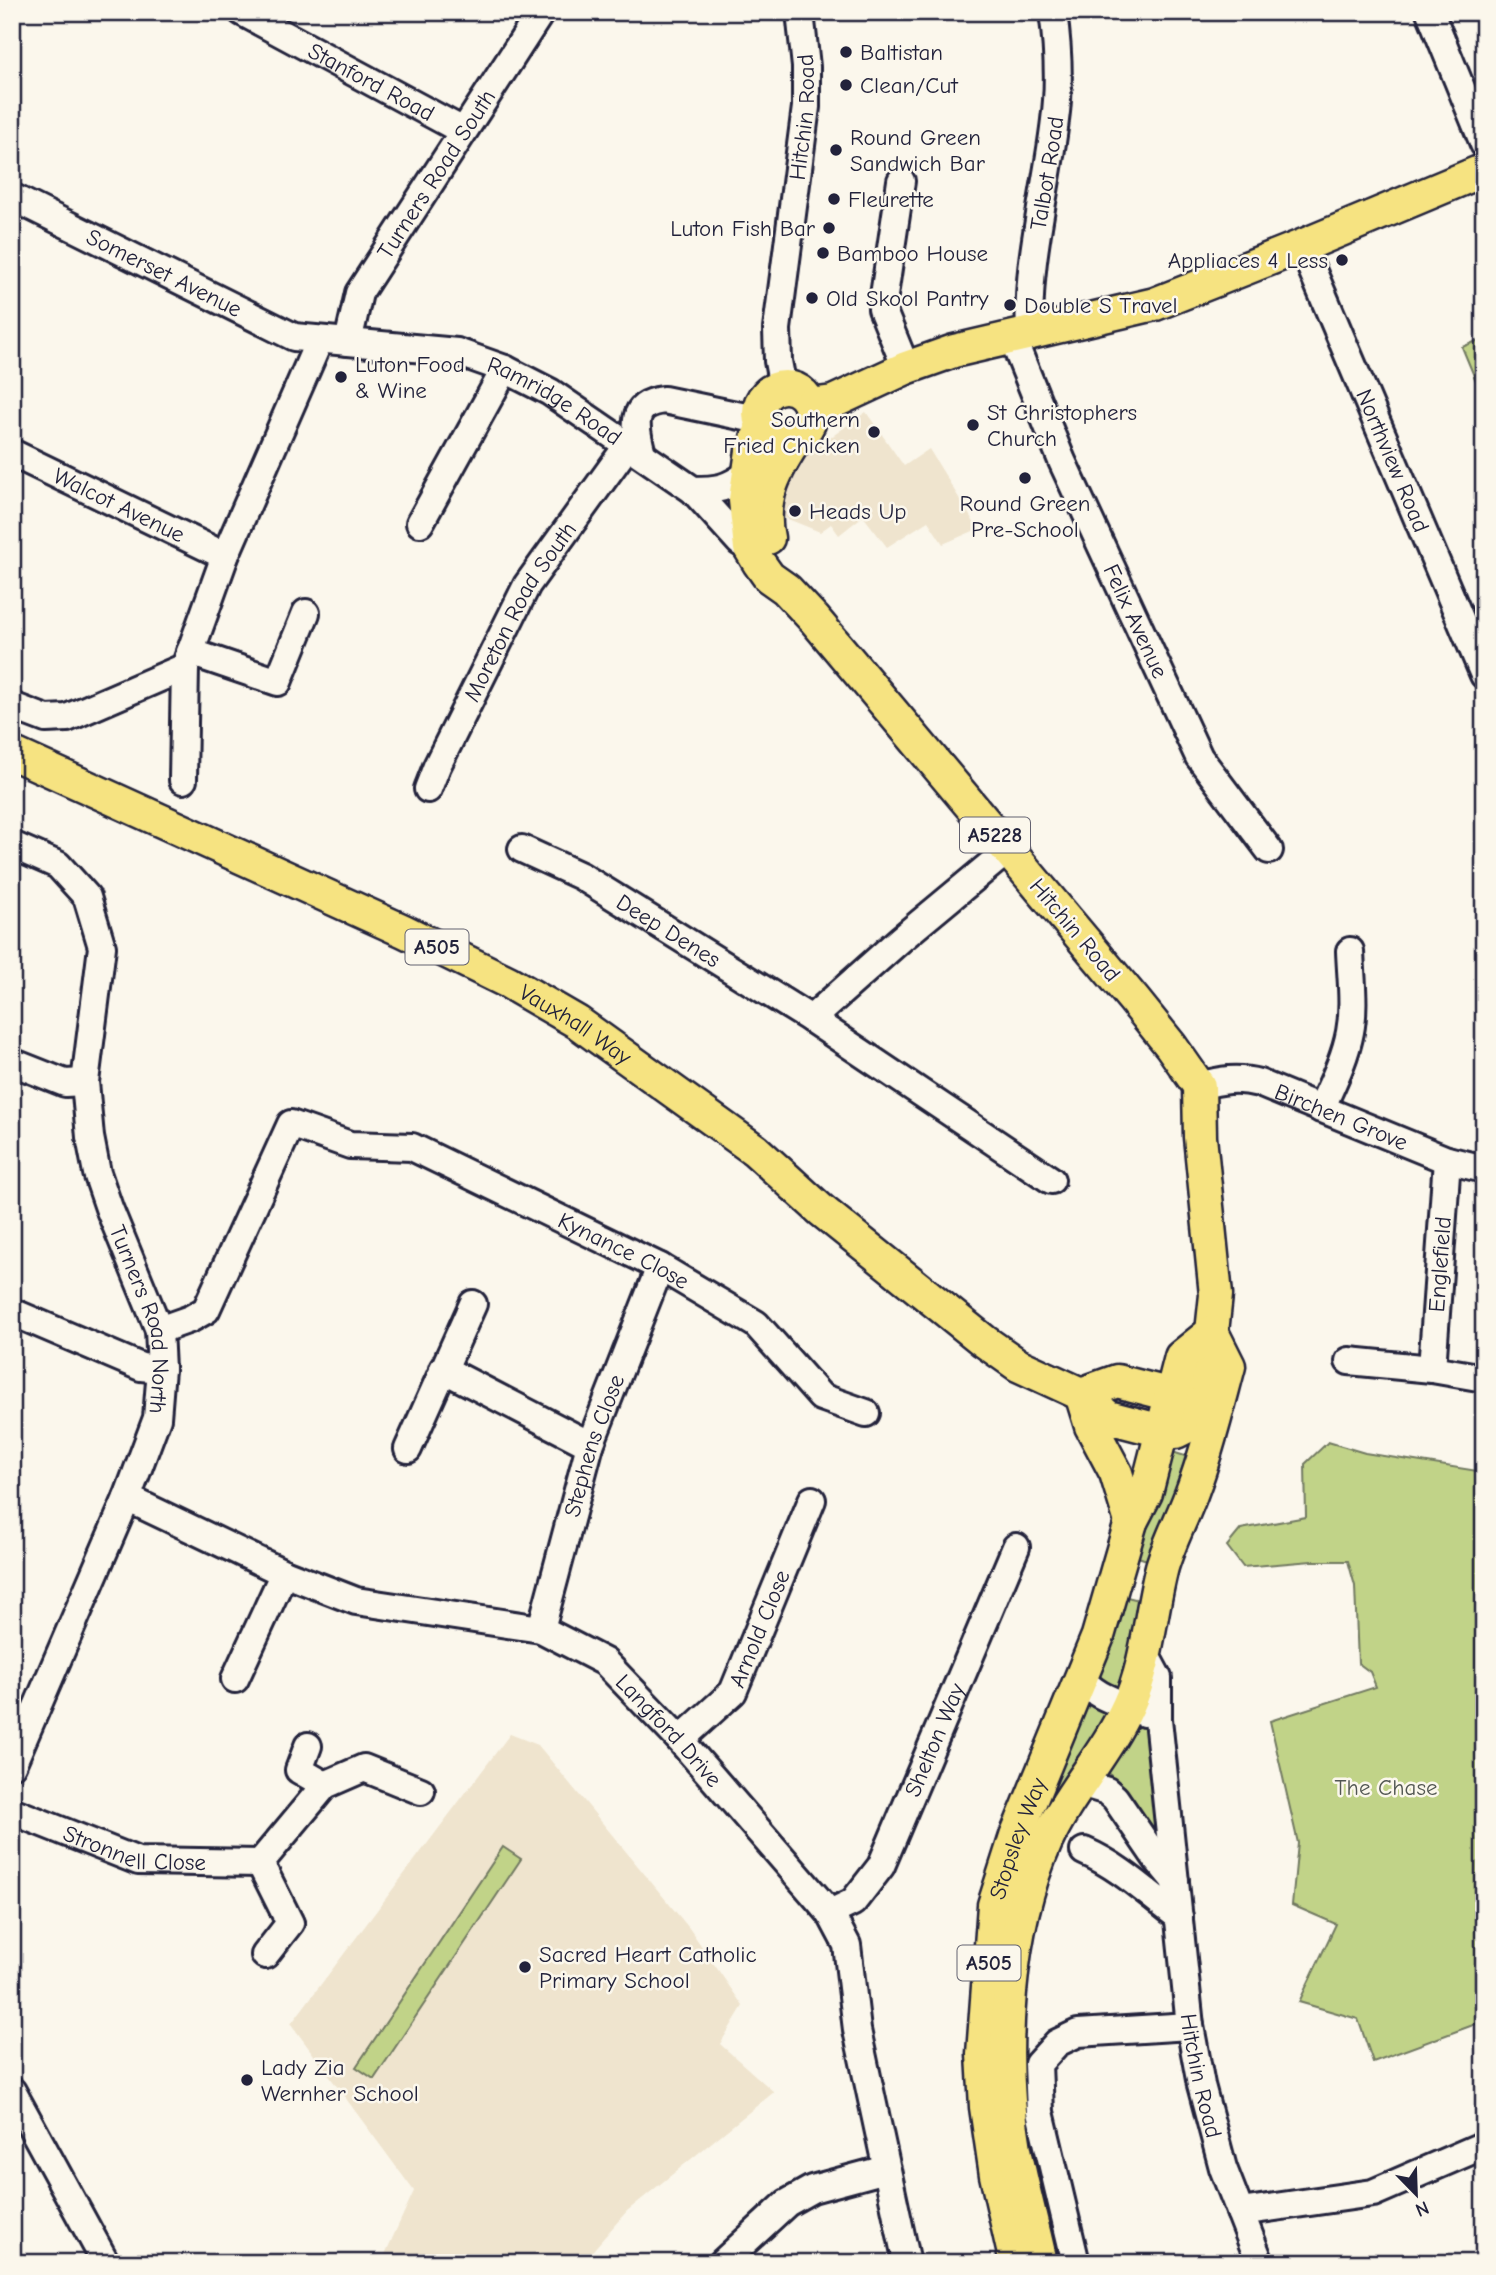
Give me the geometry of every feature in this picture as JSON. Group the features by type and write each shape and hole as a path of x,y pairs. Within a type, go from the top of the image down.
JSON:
{"main road":[{"path":"810,405 834,402 905,369 954,351 1156,304 1484,170"},
{"path":"783,388 793,388 801,392 810,405 811,416 809,425 798,436 786,439 770,434 762,423 760,411 764,399 771,392 783,388"},
{"name":"Hitchin Road","path":"762,423 747,474 745,500 750,548 769,577 786,589 815,620 1156,1027 1199,1086"},
{"name":"Hitchin Road","path":"786,589 770,551 764,522 765,503 780,462 798,436"},
{"name":"Vauxhall Way","path":"12,753 404,930 508,982 577,1022 755,1150 821,1210 984,1341 1018,1365 1081,1394 1108,1417 1162,1430"},
{"path":"1199,1086 1200,1137 1216,1295 1212,1332 1229,1367 1207,1444"},
{"path":"1162,1430 1183,1401 1181,1357 1212,1332"},
{"path":"1131,1522 1116,1473 1091,1426 1081,1394 1116,1381 1183,1401 1201,1415 1207,1444"},
{"name":"Stopsley Way","path":"1016,2263 996,2175 986,2107 983,2054 994,1905 1016,1836 1098,1636 1131,1522 1146,1493 1162,1430"},
{"name":"Stopsley Way","path":"1041,2263 1016,2150 1008,2096 1009,1998 1017,1946 1035,1874 1051,1834 1128,1706 1144,1652 1162,1567 1193,1490 1207,1444"}],"street":[{"name":"Stanford Road","path":"242,12 463,131"},
{"name":"Turners Road South","path":"348,342 359,293 541,12"},
{"name":"Hitchin Road","path":"783,388 778,361 777,329 804,129 807,86 800,12"},
{"name":"Talbot Road","path":"1021,335 1056,117 1059,52 1053,12"},
{"path":"1430,12 1484,144"},
{"path":"901,181 882,309 905,369"},
{"name":"Somerset Avenue","path":"12,197 294,337 319,341"},
{"name":"Northview Road","path":"1302,246 1484,675"},
{"name":"Felix Avenue","path":"1021,335 1062,461 1199,757 1269,850"},
{"path":"183,780 188,660 225,556 319,341"},
{"name":"Ramridge Road","path":"319,341 457,352 505,369 550,392 693,491 740,542 750,548"},
{"path":"420,523 505,369"},
{"path":"635,450 636,421 641,408 651,401 664,400 762,423"},
{"name":"Moreton Road South","path":"428,789 527,585 635,450"},
{"name":"Walcot Avenue","path":"12,453 225,556"},
{"path":"693,491 723,489 747,474"},
{"path":"12,706 46,719 67,719 188,660 278,682 306,613"},
{"name":"Turners Road North","path":"12,845 58,865 87,897 102,947 85,1082 90,1137 97,1173 159,1330 161,1369 157,1418 127,1498 12,1765"},
{"name":"Deep Denes","path":"522,849 581,876 811,1019 1051,1180"},
{"path":"811,1019 902,938 1008,850"},
{"path":"1321,1109 1344,1056 1350,1032 1350,951"},
{"path":"12,1062 65,1083 85,1082"},
{"name":"Birchen Grove","path":"1199,1086 1226,1079 1259,1083 1447,1160 1484,1169"},
{"name":"Kynance Close","path":"159,1330 206,1310 291,1124 350,1145 412,1147 660,1267 756,1324 821,1397 866,1413"},
{"name":"Englefield","path":"1432,1369 1447,1160"},
{"name":"Stephens Close","path":"541,1629 590,1445 660,1267"},
{"path":"408,1449 473,1304"},
{"path":"12,1312 141,1367 161,1369"},
{"path":"1349,1361 1432,1369 1484,1378"},
{"path":"443,1370 590,1445"},
{"name":"Langford Drive","path":"127,1498 284,1573 356,1601 541,1629 605,1662 680,1740 830,1913 847,1945 857,2030 907,2263"},
{"name":"Arnold Close","path":"680,1740 733,1692 812,1500"},
{"name":"Shelton Way","path":"830,1913 853,1902 881,1866 1016,1547"},
{"path":"235,1679 284,1573"},
{"name":"Hitchin Road","path":"1144,1652 1158,1678 1158,1718 1190,2026 1201,2085 1223,2168 1260,2263"},
{"path":"1080,1677 1089,1689 1111,1701 1158,1718"},
{"path":"308,1746 299,1770 325,1785"},
{"path":"265,1955 290,1923 260,1863 325,1785 365,1768 421,1791"},
{"path":"1082,1783 1107,1791 1115,1798 1175,1881"},
{"name":"Stronnell Close","path":"12,1811 138,1861 260,1863"},
{"path":"1084,1851 1125,1873 1179,1917"},
{"path":"1076,2263 1040,2112 1038,2064 1057,2043 1078,2033 1190,2026"},
{"path":"13,2096 106,2263"},
{"path":"1240,2211 1373,2193 1484,2146"},
{"path":"722,2263 787,2203 812,2189 886,2169"}],"shaded area":[{"path":"866,412 904,466 929,449 978,529 943,544 928,521 887,547 863,516 839,535 831,524 820,532 778,515 792,473 801,462"},
{"name":"Sacred Heart Catholic Primary School","path":"510,1734 538,1745 689,1928 743,2006 720,2044 774,2092 627,2211 585,2263 381,2263 414,2191 291,2024"}],"green space":[{"path":"1484,338 1484,400 1462,347"},
{"name":"The Chase","path":"1328,1442 1365,1453 1484,1472 1484,2021 1373,2062 1358,2019 1299,2002 1336,1924 1292,1905 1298,1843 1270,1721 1376,1687 1370,1672 1358,1663 1355,1586 1348,1561 1243,1567 1227,1546 1241,1529 1306,1517 1305,1464"},
{"path":"1166,1450 1188,1457 1153,1562 1138,1557"},
{"path":"1119,1595 1143,1601 1121,1695 1095,1678"},
{"path":"1084,1702 1110,1709 1112,1713 1095,1746 1059,1799 1030,1858 1008,1940 997,2043 1002,2120 1031,2263 1026,2263 1005,2175 996,2122 993,2034 997,1972 1007,1913 1021,1862"},
{"path":"1137,1719 1146,1726 1158,1842 1133,1813 1105,1766"},
{"path":"503,1847 521,1859 374,2079 356,2067"}],"place":[{"name":"Baltistan","path":"846,52"},
{"name":"Clean/Cut","path":"846,85"},
{"name":"Round Green Sandwich Bar","path":"836,150"},
{"name":"Fleurette","path":"834,199"},
{"name":"Luton Fish Bar","path":"829,228"},
{"name":"Bamboo House","path":"823,253"},
{"name":"Appliaces 4 Less","path":"1342,260"},
{"name":"Old Skool Pantry","path":"812,298"},
{"name":"Double S Travel","path":"1010,305"},
{"name":"Luton Food & Wine","path":"341,377"},
{"name":"St Christophers Church","path":"973,425"},
{"name":"Southern Fried Chicken","path":"874,432"},
{"name":"Round Green Pre-School","path":"1025,478"},
{"name":"Heads Up","path":"795,511"},
{"name":"Sacred Heart Catholic Primary School","path":"525,1967"},
{"name":"Lady Zia Wernher School","path":"247,2080"}]}
